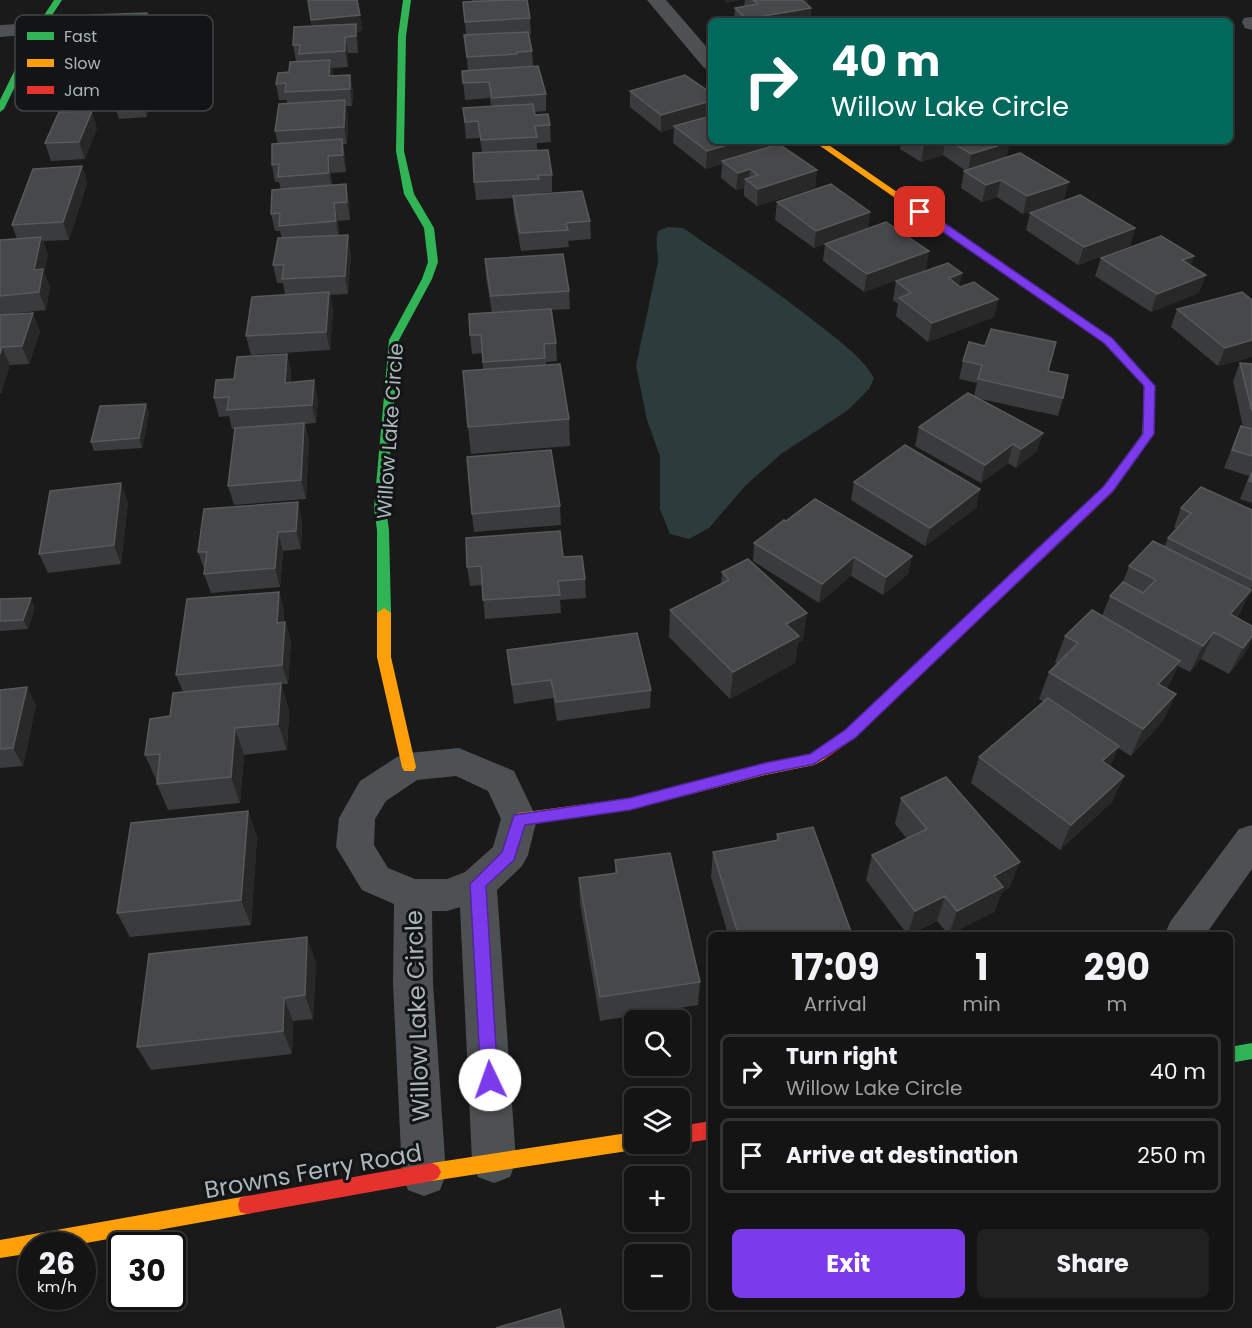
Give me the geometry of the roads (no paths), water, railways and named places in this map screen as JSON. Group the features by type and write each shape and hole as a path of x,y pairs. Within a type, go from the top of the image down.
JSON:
{"street":[{"path":"48,15 58,0"},
{"name":"Willow Lake Circle","path":"407,0 402,36 400,151 409,194 429,227 433,262 427,279 394,340 380,508 383,530 384,657 409,767"},
{"path":"656,0 708,61"},
{"path":"0,31 15,30"},
{"path":"0,109 15,78"},
{"path":"519,819 630,804 765,769 814,759 850,734 1108,489 1148,434 1150,386 1108,340 821,144"},
{"name":"Willow Lake Circle","path":"459,762 501,782 519,819 509,855 478,884 447,895 414,895 375,879 355,847 357,818 372,791 409,767 459,762"},
{"path":"1185,932 1252,840"},
{"path":"478,884 494,1161"},
{"name":"Willow Lake Circle","path":"414,895 413,983 424,1174"},
{"path":"1233,1054 1252,1051"},
{"path":"690,1133 708,1130"},
{"name":"Browns Ferry Road","path":"0,1250 494,1161 624,1142"}]}
